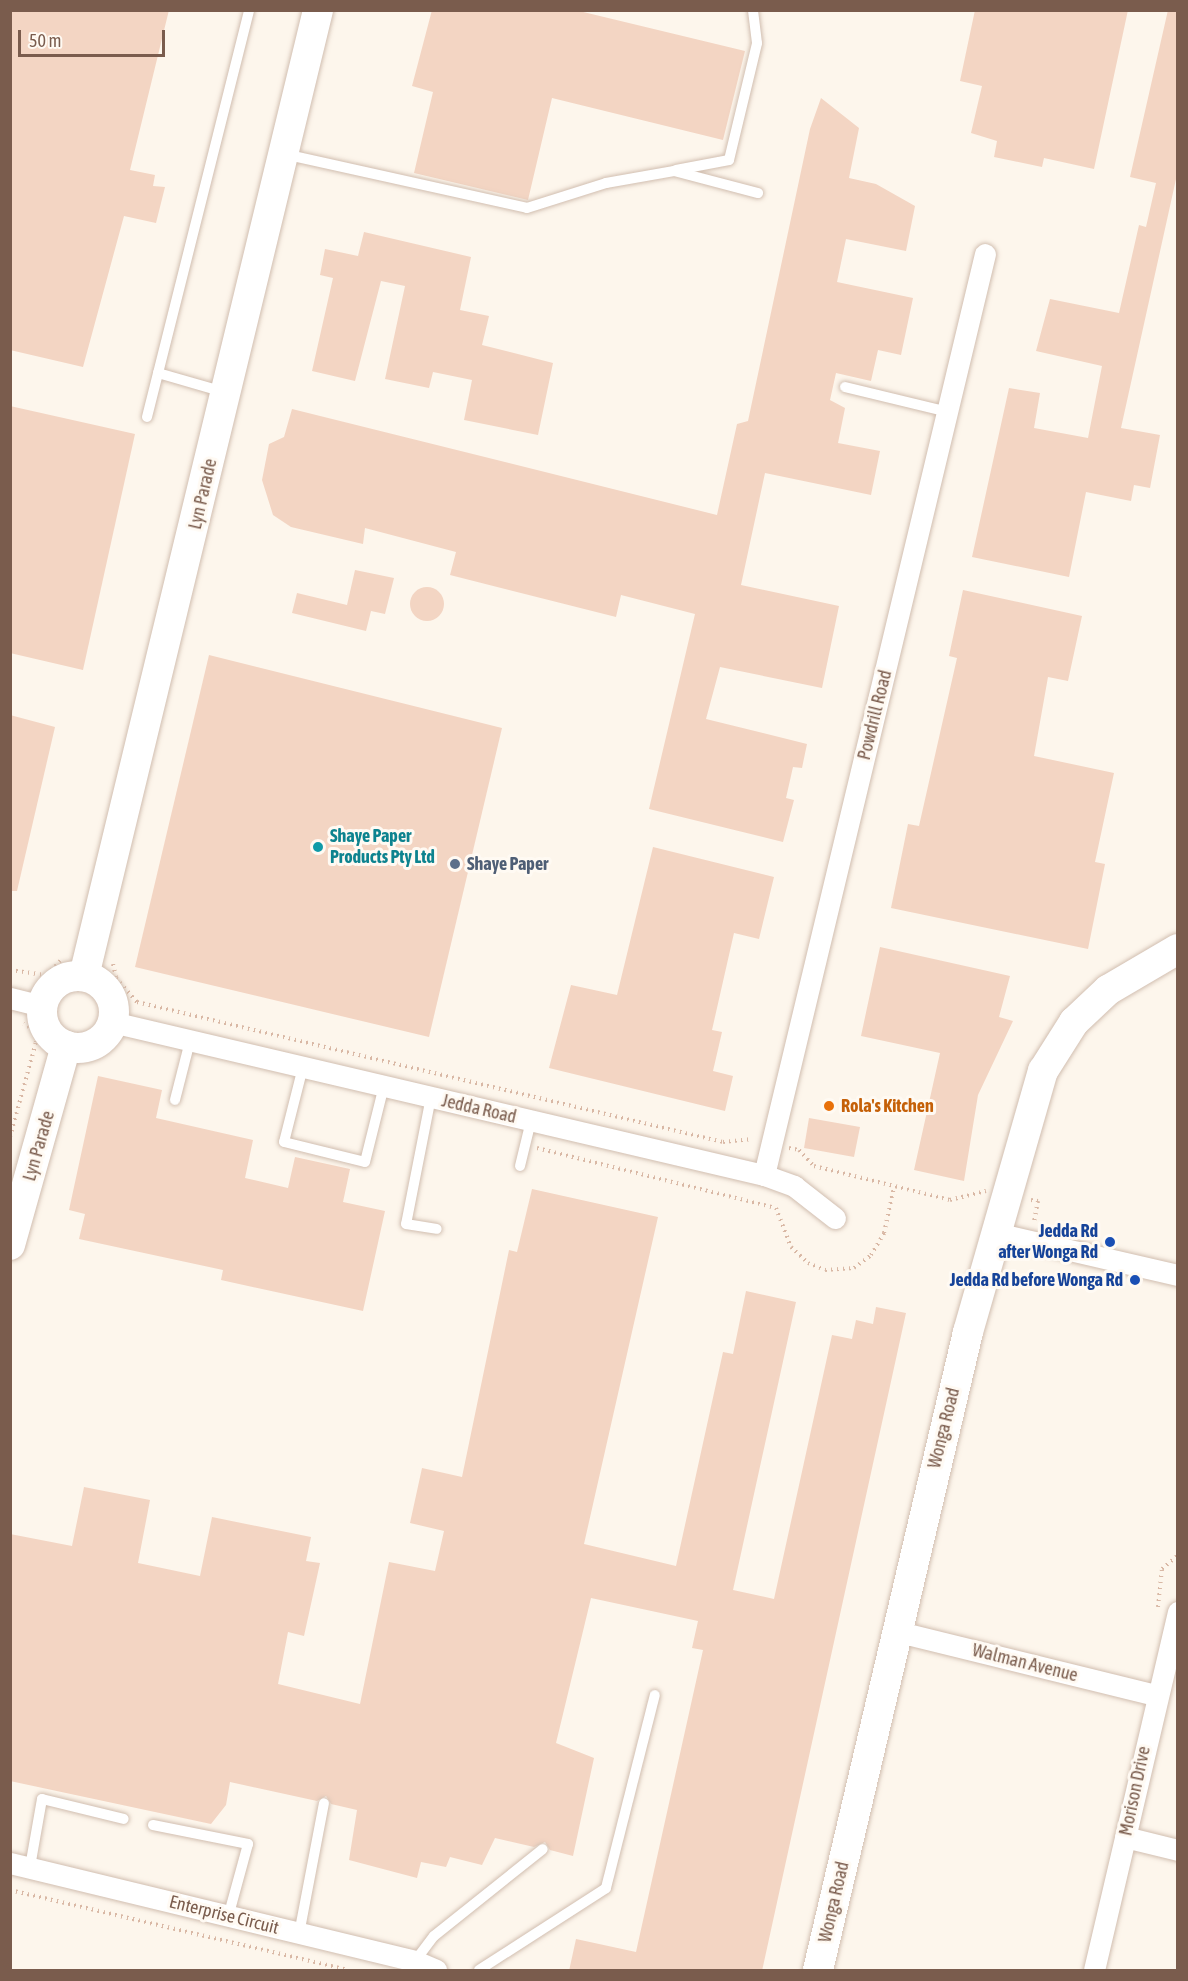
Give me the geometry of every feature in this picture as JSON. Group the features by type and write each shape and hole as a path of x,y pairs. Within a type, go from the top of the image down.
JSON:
{"street":[{"name":"Lyn Parade","path":"84,976 318,10"},
{"name":"Powdrill Road","path":"764,1175 986,254"},
{"name":"Wonga Road","path":"818,1971 895,1631 996,1233 1043,1071 1074,1022 1107,990 1178,950"},
{"path":"84,976 100,984 111,998 112,1022 99,1041 66,1046 44,1026 42,1005 52,986 84,976"},
{"path":"10,998 42,1005"},
{"name":"Jedda Road","path":"112,1022 764,1175 794,1186 835,1218"},
{"name":"Lyn Parade","path":"10,1245 66,1046"},
{"path":"996,1233 1178,1275"},
{"name":"Morison Drive","path":"1094,1971 1155,1695 1178,1612"},
{"name":"Walman Avenue","path":"895,1631 1155,1695"},
{"path":"1125,1837 1178,1850"},
{"name":"Enterprise Circuit","path":"20,1865 415,1961 436,1971"}],"lane":[{"path":"147,417 249,10"},
{"path":"284,154 527,208 606,183 729,159 757,43 753,10"},
{"path":"674,171 758,193"},
{"path":"158,372 227,393"},
{"path":"845,387 948,412"},
{"path":"175,1100 190,1041"},
{"path":"303,1067 284,1142 365,1162 384,1086"},
{"path":"431,1097 406,1224 436,1229"},
{"path":"520,1166 531,1121"},
{"path":"479,1971 606,1888 655,1695"},
{"path":"20,1865 42,1799 124,1819"},
{"path":"299,1934 324,1803"},
{"path":"153,1825 248,1844 228,1917"},
{"path":"415,1961 434,1935 543,1849"}],"path":[{"path":"10,970 47,975 55,969 66,947"},
{"path":"115,955 116,978 137,1002 723,1142 748,1138"},
{"path":"10,1137 36,1042 34,1030 17,1022"},
{"path":"525,1146 776,1208 791,1247 808,1263 825,1270 854,1268 871,1255 884,1233 894,1187"},
{"path":"799,1150 814,1166 950,1200 985,1190"},
{"path":"1028,1200 1038,1201 1033,1226"},
{"path":"10,1890 348,1971"}],"building":[{"path":"10,10 169,10 130,170 155,175 153,186 165,187 156,223 124,216 83,367 10,350"},
{"path":"432,10 575,10 745,51 723,140 552,98 528,200 414,173 433,92 412,86"},
{"path":"975,10 1128,10 1094,169 1044,158 1042,167 994,157 997,141 971,133 982,86 960,81"},
{"path":"1168,10 1178,10 1178,170 1121,428 1160,435 1150,488 1134,485 1131,501 1086,492 1069,577 972,557 1009,388 1040,393 1034,428 1088,438 1102,366 1036,351 1050,299 1119,313 1139,225 1146,227 1156,183 1130,177"},
{"path":"821,98 859,128 849,178 876,184 915,206 906,251 846,239 837,282 913,298 901,355 878,350 871,381 836,373 830,400 845,408 838,443 880,451 871,495 765,473 741,585 839,606 822,688 720,667 706,719 807,744 802,768 793,767 786,798 794,800 783,842 649,809 695,614 621,595 616,617 450,575 456,552 365,528 363,544 291,527 273,515 262,480 269,444 284,437 292,409 717,515 737,424 748,421 810,129"},
{"path":"364,232 471,257 460,310 489,316 482,345 553,363 538,435 464,420 472,380 433,372 429,388 385,379 405,286 381,281 355,381 312,371 333,278 320,275 325,249 358,256"},
{"path":"10,406 135,434 83,670 10,653"},
{"path":"355,570 394,578 385,614 371,611 366,631 292,613 297,593 347,605"},
{"path":"427,587 439,592 444,604 439,616 427,621 415,616 410,604 415,592"},
{"path":"963,590 1082,616 1068,681 1048,677 1034,756 1114,773 1095,862 1105,864 1088,949 891,908 908,824 919,826 957,658 949,656"},
{"name":"Shaye Paper Products Pty Ltd","path":"209,655 502,728 429,1037 135,967"},
{"path":"10,715 55,727 17,891 10,891"},
{"path":"653,847 774,877 759,939 734,933 712,1030 722,1032 713,1071 733,1076 725,1111 549,1068 571,985 617,995"},
{"path":"880,947 1010,976 999,1017 1013,1021 978,1095 964,1181 914,1170 940,1053 861,1036"},
{"path":"98,1076 162,1090 156,1118 253,1140 245,1178 288,1188 295,1157 350,1169 343,1202 385,1211 363,1311 221,1280 223,1270 79,1239 85,1214 69,1210"},
{"path":"809,1118 860,1127 854,1157 804,1148"},
{"path":"532,1189 658,1217 584,1544 676,1566 723,1352 733,1354 746,1291 796,1302 733,1590 774,1599 832,1335 852,1339 856,1320 873,1324 876,1307 906,1313 762,1971 569,1971 576,1939 636,1952 703,1650 692,1648 698,1621 591,1598 556,1743 594,1758 573,1856 550,1850 545,1842 534,1847 495,1838 482,1865 450,1857 446,1867 421,1862 417,1878 349,1860 357,1810 331,1804 326,1796 317,1801 230,1782 226,1805 211,1824 10,1781 10,1534 72,1546 84,1487 150,1500 138,1563 200,1576 212,1517 311,1537 306,1561 320,1563 304,1636 288,1632 278,1684 360,1704 389,1562 435,1571 444,1531 410,1523 422,1468 462,1477 509,1250 517,1252"}],"place":[{"name":"Shaye Paper Products Pty Ltd","path":"318,847"},
{"name":"Shaye Paper","path":"455,864"},
{"name":"Rola's Kitchen","path":"829,1106"},
{"name":"Jedda Rd after Wonga Rd","path":"1110,1242"},
{"name":"Jedda Rd before Wonga Rd","path":"1135,1280"}]}
